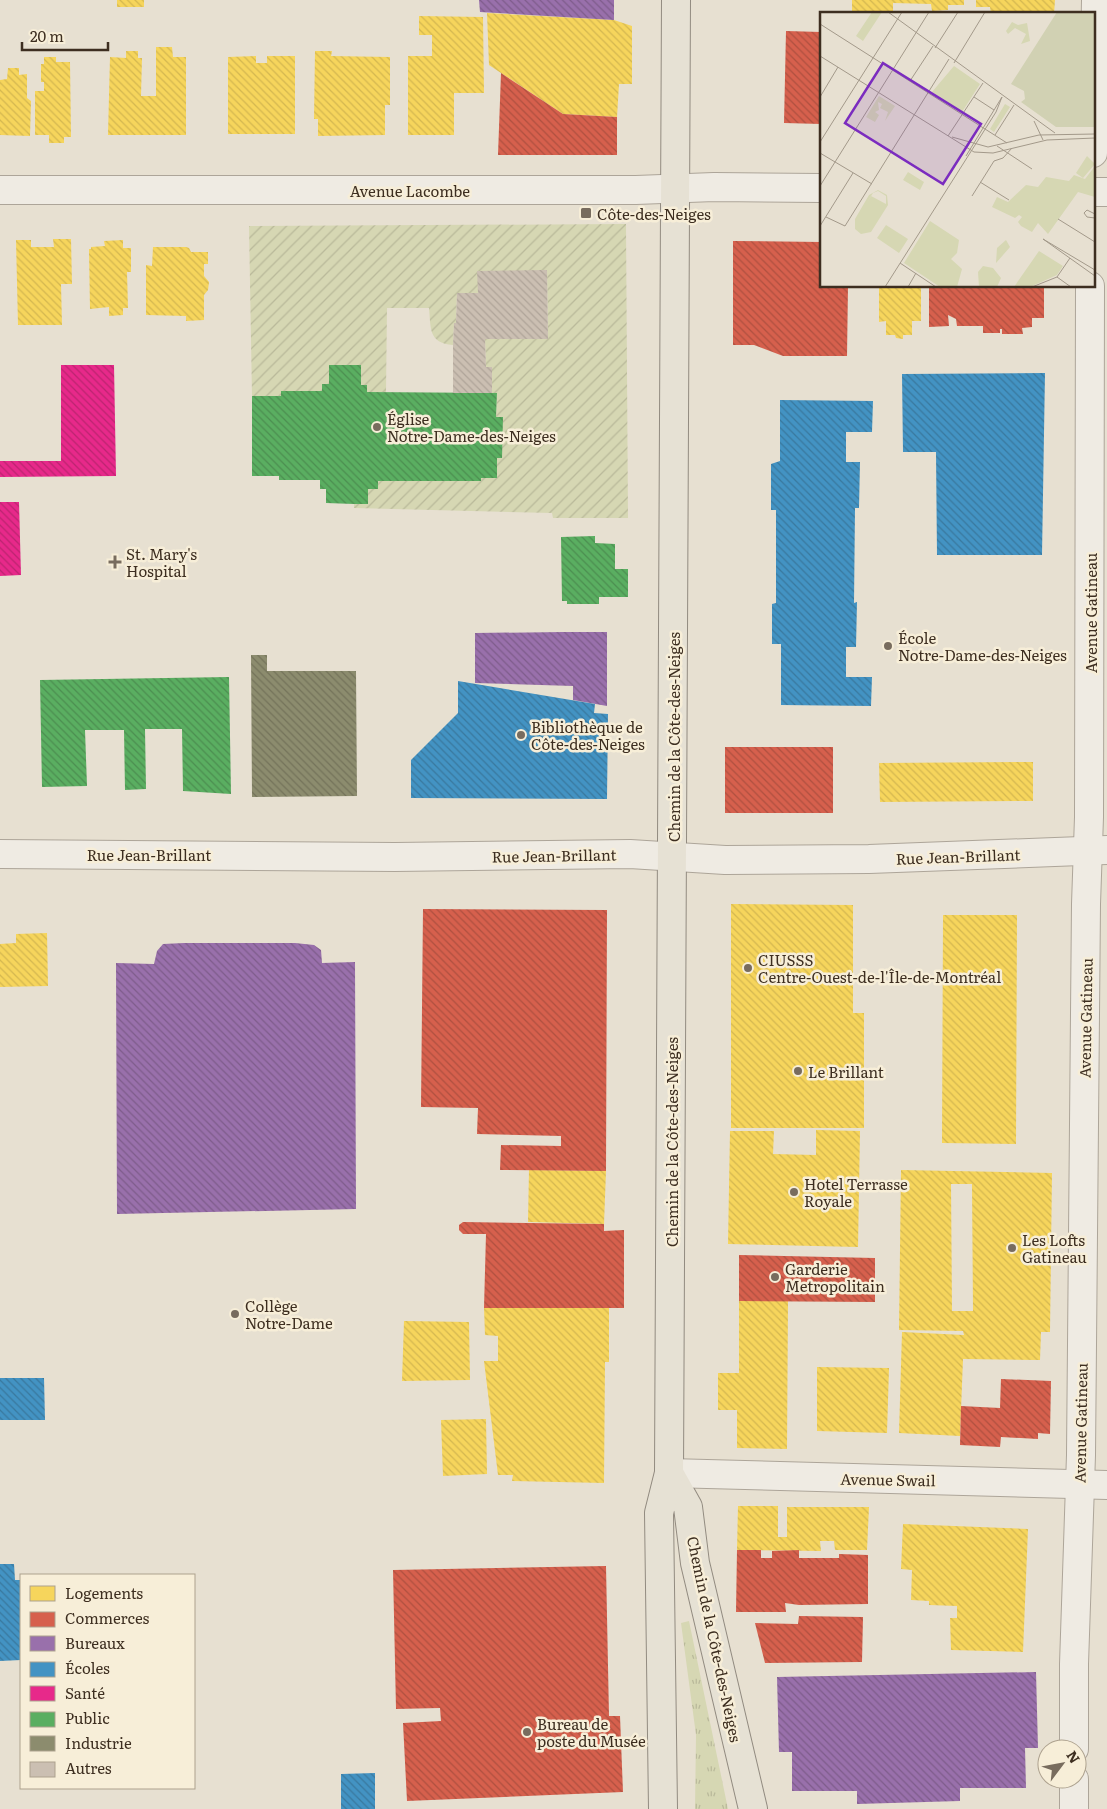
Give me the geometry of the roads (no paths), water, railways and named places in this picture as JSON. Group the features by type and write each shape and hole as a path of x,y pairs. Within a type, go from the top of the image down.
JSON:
{"main road":[{"name":"Chemin de la Côte-des-Neiges","path":"664,1809 659,1513 669,1473 676,0"},
{"name":"Chemin de la Côte-des-Neiges","path":"669,1473 688,1507 695,1563 753,1809"}],"street":[{"path":"1094,102 1096,0"},
{"name":"Avenue Lacombe","path":"0,190 676,190 714,187 820,188"},
{"path":"1094,192 1107,192"},
{"name":"Avenue Gatineau","path":"1074,1739 1074,1664 1097,850 1089,817 1098,515 1090,288"},
{"name":"Rue Jean-Brillant","path":"0,854 386,856 630,854 725,860 869,859 1097,850"},
{"name":"Avenue Swail","path":"669,1473 1107,1485"},
{"path":"1074,1789 1074,1809"}],"place":[{"name":"Côte-des-Neiges","path":"586,213"},
{"name":"Église Notre-Dame-des-Neiges","path":"377,427"},
{"name":"St. Mary's Hospital","path":"115,562"},
{"name":"École Notre-Dame-des-Neiges","path":"888,646"},
{"name":"Bibliothèque de Côte-des-Neiges","path":"521,735"},
{"name":"CIUSSS Centre-Ouest-de-l'Île-de-Montréal","path":"748,968"},
{"name":"Le Brillant","path":"798,1071"},
{"name":"Hotel Terrasse Royale","path":"794,1192"},
{"name":"Les Lofts Gatineau","path":"1012,1248"},
{"name":"Garderie Metropolitain","path":"775,1277"},
{"name":"Collège Notre-Dame","path":"235,1314"},
{"name":"Bureau de poste du Musée","path":"527,1732"}]}
